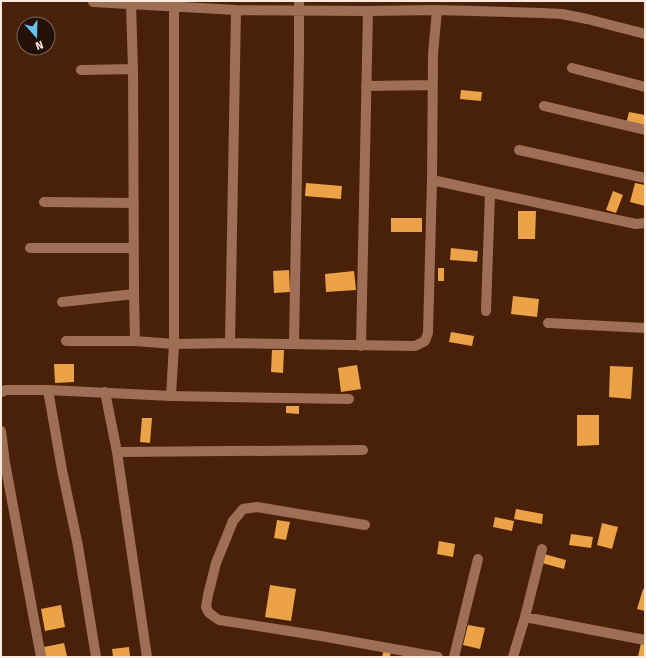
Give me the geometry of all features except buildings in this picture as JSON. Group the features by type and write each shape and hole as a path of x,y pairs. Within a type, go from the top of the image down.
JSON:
{"street":[{"path":"93,2 131,5 174,4 236,10 299,6 368,11 437,10 562,14 645,34"},
{"path":"171,396 174,344 174,4"},
{"path":"131,5 134,68 135,341"},
{"path":"294,344 299,6"},
{"path":"230,343 236,10"},
{"path":"66,341 135,341 174,344 230,343 415,346 425,341 428,333 432,180 433,54 437,10"},
{"path":"361,346 368,11"},
{"path":"81,70 134,68"},
{"path":"572,68 645,86"},
{"path":"366,86 433,85"},
{"path":"544,106 645,130"},
{"path":"519,150 645,178"},
{"path":"432,180 636,224 645,223"},
{"path":"486,311 490,193"},
{"path":"44,202 134,203"},
{"path":"30,248 134,248"},
{"path":"62,302 134,294"},
{"path":"548,323 645,328"},
{"path":"1,392 6,390 48,390 171,396 349,399"},
{"path":"48,390 62,470 78,546 96,657"},
{"path":"105,392 117,452 147,657"},
{"path":"1,432 5,463 41,657"},
{"path":"117,452 363,450"},
{"path":"365,525 257,507 243,510 233,521 216,563 206,607 209,613 219,620 321,636 438,657"},
{"path":"513,657 525,617 542,549"},
{"path":"454,657 478,559"},
{"path":"525,617 645,640"}]}
